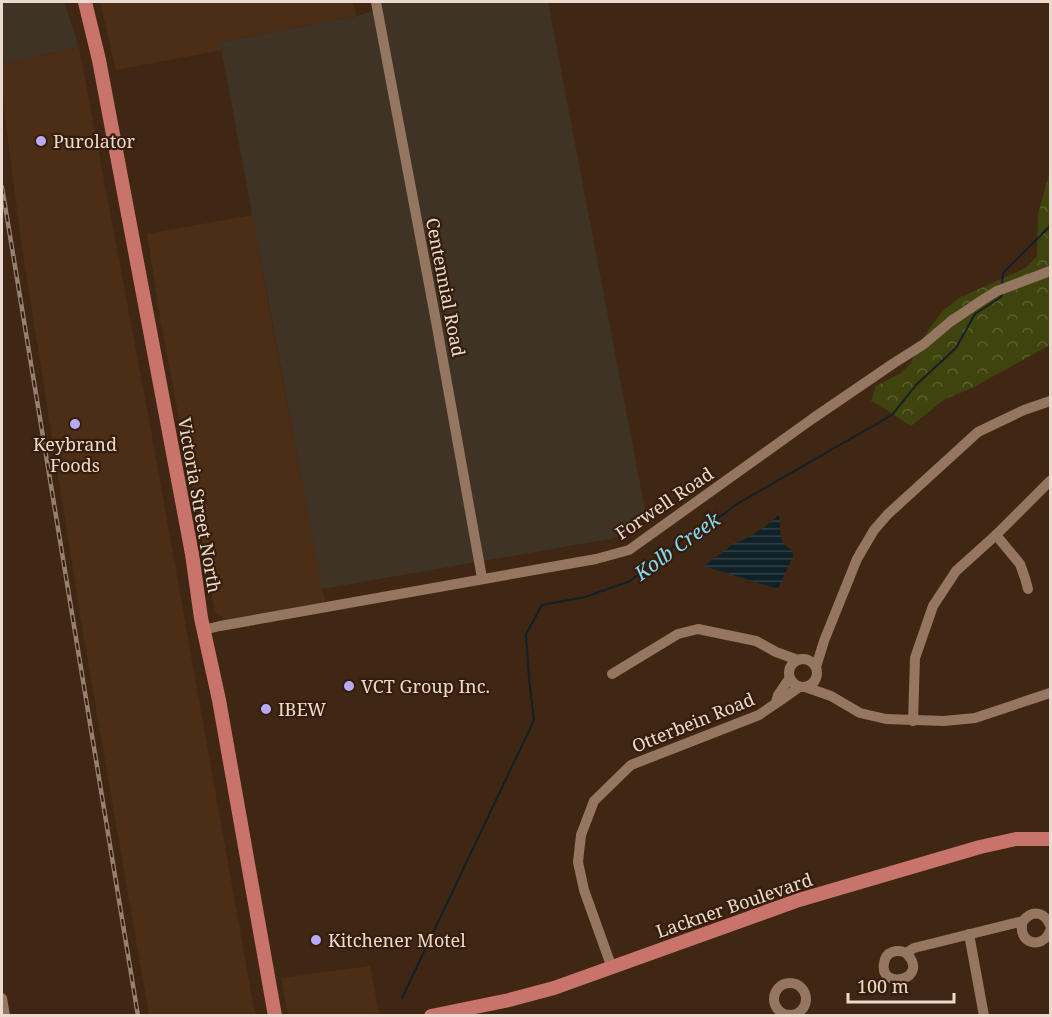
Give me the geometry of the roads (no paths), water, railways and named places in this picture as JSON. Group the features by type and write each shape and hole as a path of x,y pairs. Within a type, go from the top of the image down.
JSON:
{"main road":[{"name":"Victoria Street North","path":"85,2 99,60 192,555 203,630 219,700 275,1016"},
{"name":"Lackner Boulevard","path":"431,1016 554,988 799,900 980,847 1016,839 1050,839"}],"street":[{"name":"Centennial Road","path":"376,2 482,578"},
{"name":"Forwell Road","path":"203,630 596,559 629,550 830,407 924,345 950,322 997,291 1050,271"},
{"name":"Otterbein Road","path":"612,968 584,890 578,862 581,835 594,801 631,765 759,715 776,702 813,683 824,641 857,559 874,530 888,514 978,432 1024,410 1050,401"},
{"path":"913,721 915,658 933,606 956,571 1050,481"},
{"path":"996,534 1020,564 1028,590"},
{"path":"612,674 678,634 698,629 756,641 776,652 812,662 831,696"},
{"name":"Otterbein Road","path":"776,702 792,664 824,641"},
{"path":"776,652 793,684 831,696 860,713 886,719 944,721 975,718 1050,693"},
{"path":"1050,924 1044,915 1037,913 1027,916 1023,921 1022,932 1026,940 1038,943 1047,938 1050,931"},
{"path":"906,953 914,948 1023,921"},
{"path":"969,934 984,1016"},
{"path":"2,998 4,1016"}],"waterway":[{"name":"Kolb Creek","path":"1002,285 1003,273 1050,226"},
{"name":"Kolb Creek","path":"402,998 534,720 526,634 542,605 585,597 630,581 701,525 721,516 737,504 892,415 916,385 956,348 975,314 1001,297 1002,293"}],"railway":[{"path":"2,187 138,1016"}],"place":[{"name":"Purolator","path":"41,141"},
{"name":"Keybrand Foods","path":"75,424"},
{"name":"VCT Group Inc.","path":"349,686"},
{"name":"IBEW","path":"266,709"},
{"name":"Kitchener Motel","path":"316,940"}]}
